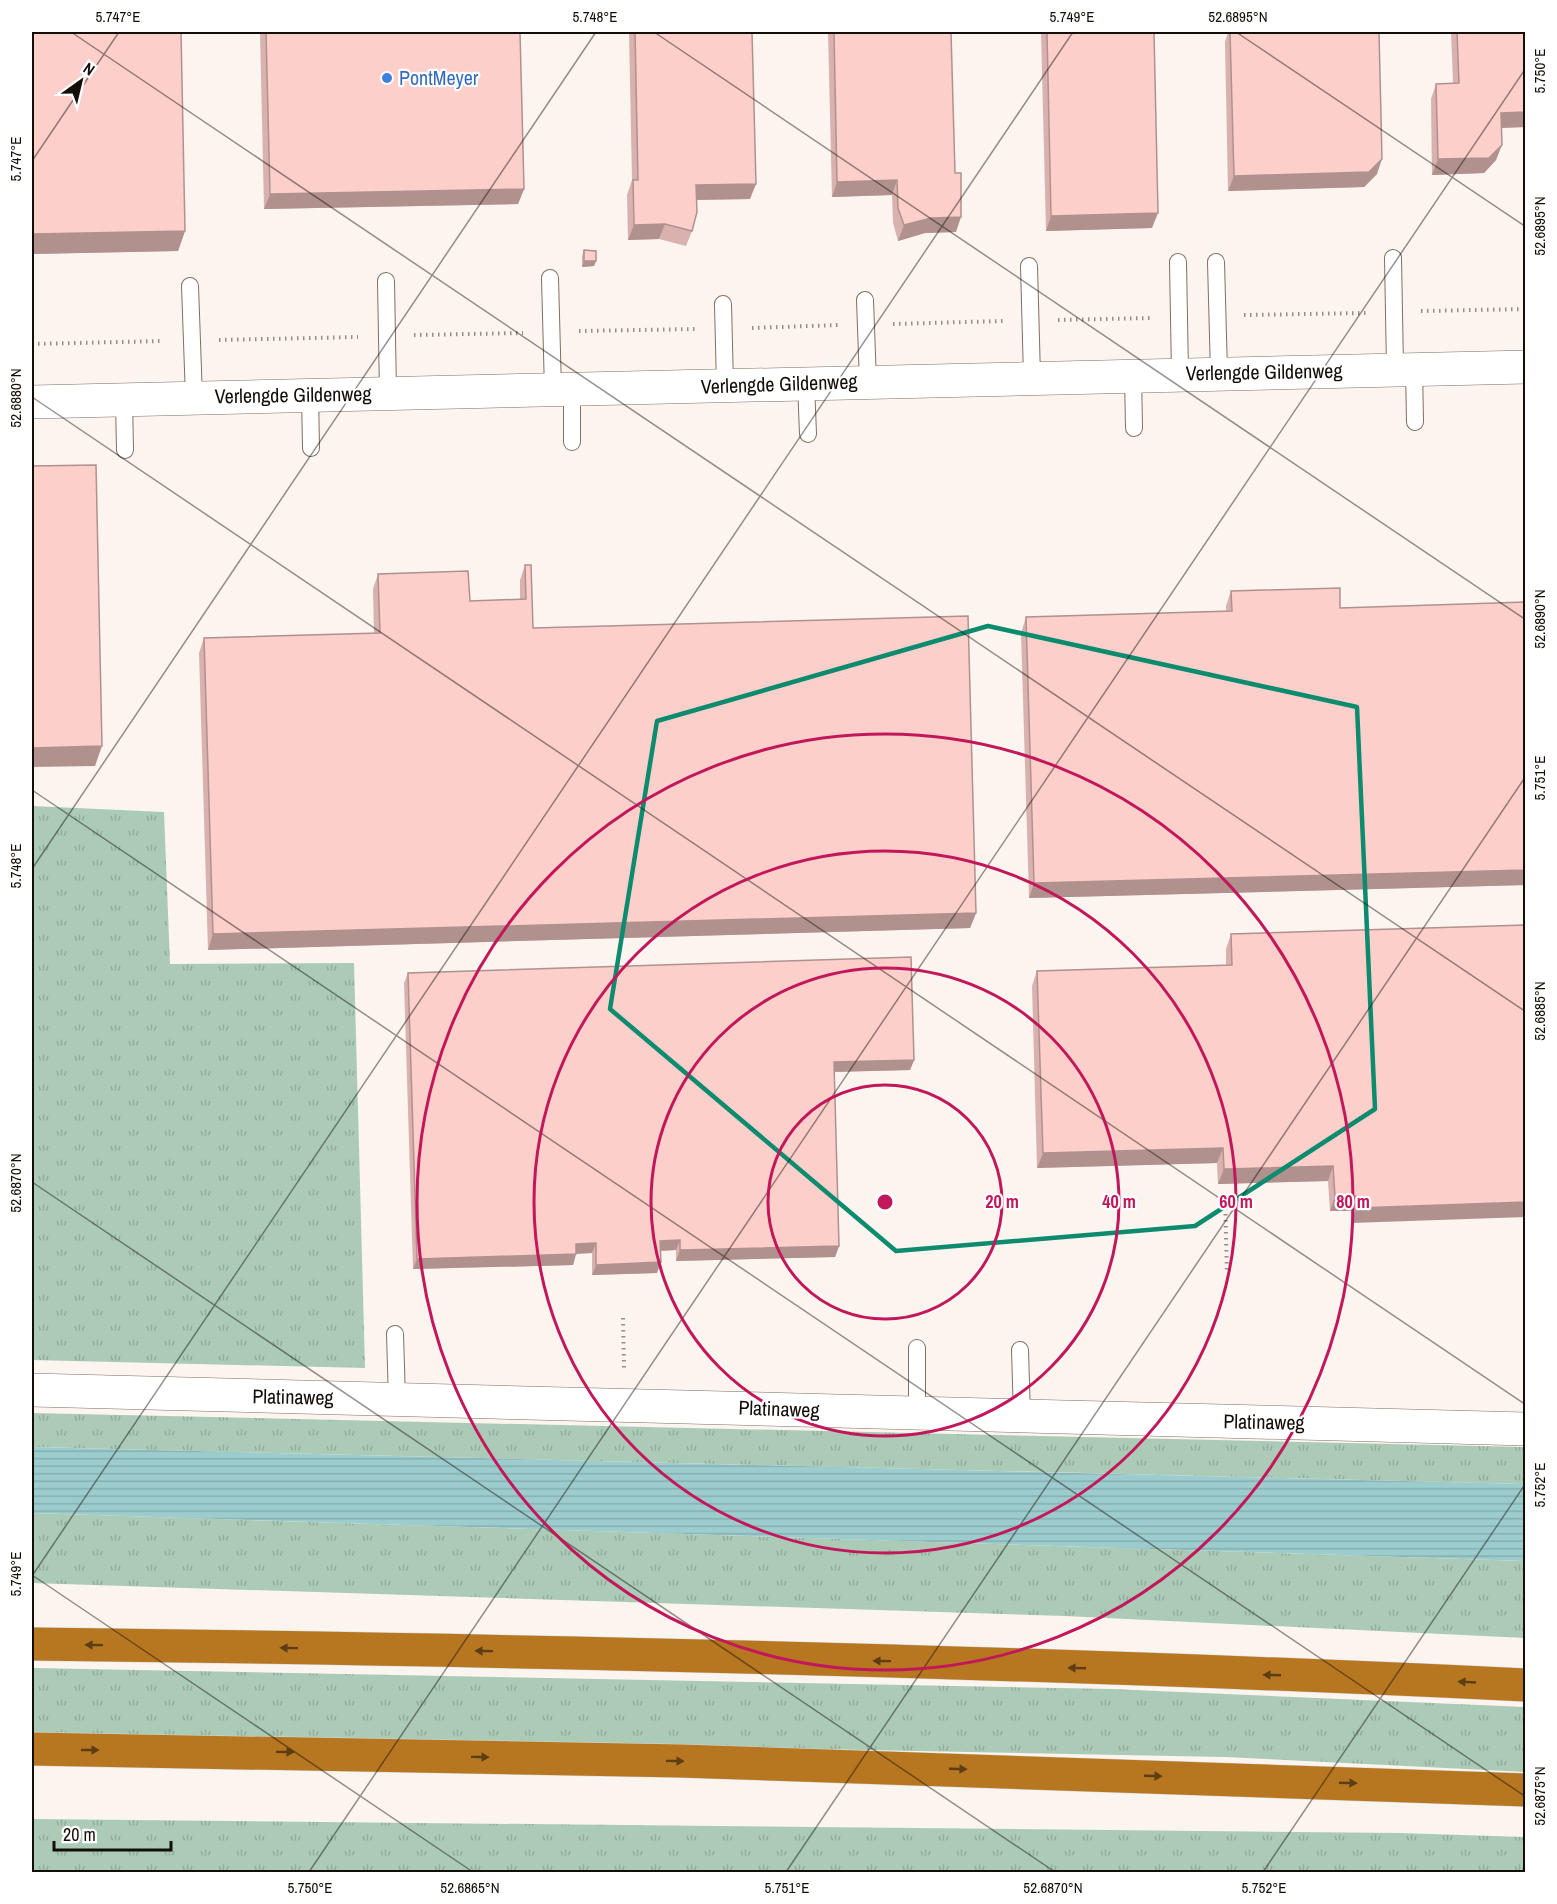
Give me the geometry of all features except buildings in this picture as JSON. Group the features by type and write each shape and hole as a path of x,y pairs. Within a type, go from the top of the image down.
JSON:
{"highway":[{"path":"32,1644 963,1663 1526,1685"},
{"path":"32,1749 704,1762 1526,1790"}],"street":[{"name":"Verlengde Gildenweg","path":"32,402 1404,368 1526,367"},
{"name":"Platinaweg","path":"32,1390 1526,1429"}],"lane":[{"path":"1393,258 1395,312 1415,422"},
{"path":"1178,262 1180,374"},
{"path":"1216,262 1219,373"},
{"path":"1029,266 1032,377"},
{"path":"550,278 552,332 572,442"},
{"path":"386,281 388,393"},
{"path":"190,286 194,398"},
{"path":"865,300 868,382"},
{"path":"723,304 725,386"},
{"path":"1133,375 1134,428"},
{"path":"806,383 808,434"},
{"path":"310,396 311,448"},
{"path":"124,400 125,450"},
{"path":"395,1334 397,1400"},
{"path":"917,1348 917,1413"},
{"path":"1020,1350 1022,1416"}],"path":[{"path":"1217,316 1526,309"},
{"path":"32,344 1179,317"},
{"path":"1225,1196 1227,1274"},
{"path":"623,1318 625,1376"}],"highlighted area":[{"path":"988,626 1357,707 1375,1109 1195,1226 896,1251 610,1009 657,721"}],"green space":[{"path":"32,806 164,812 170,964 354,963 365,1368 32,1360"},
{"path":"32,1413 1525,1447 1526,1484 32,1447"},
{"path":"32,1513 1525,1561 1525,1638 1065,1616 32,1583"},
{"path":"32,1668 1112,1689 1525,1707 1526,1772 1225,1757 32,1734"},
{"path":"32,1819 1399,1833 1525,1837 1526,1872 32,1872"}],"water":[{"path":"32,1447 1525,1484 1525,1561 32,1513"}],"place":[{"name":"PontMeyer","path":"387,78"}]}
